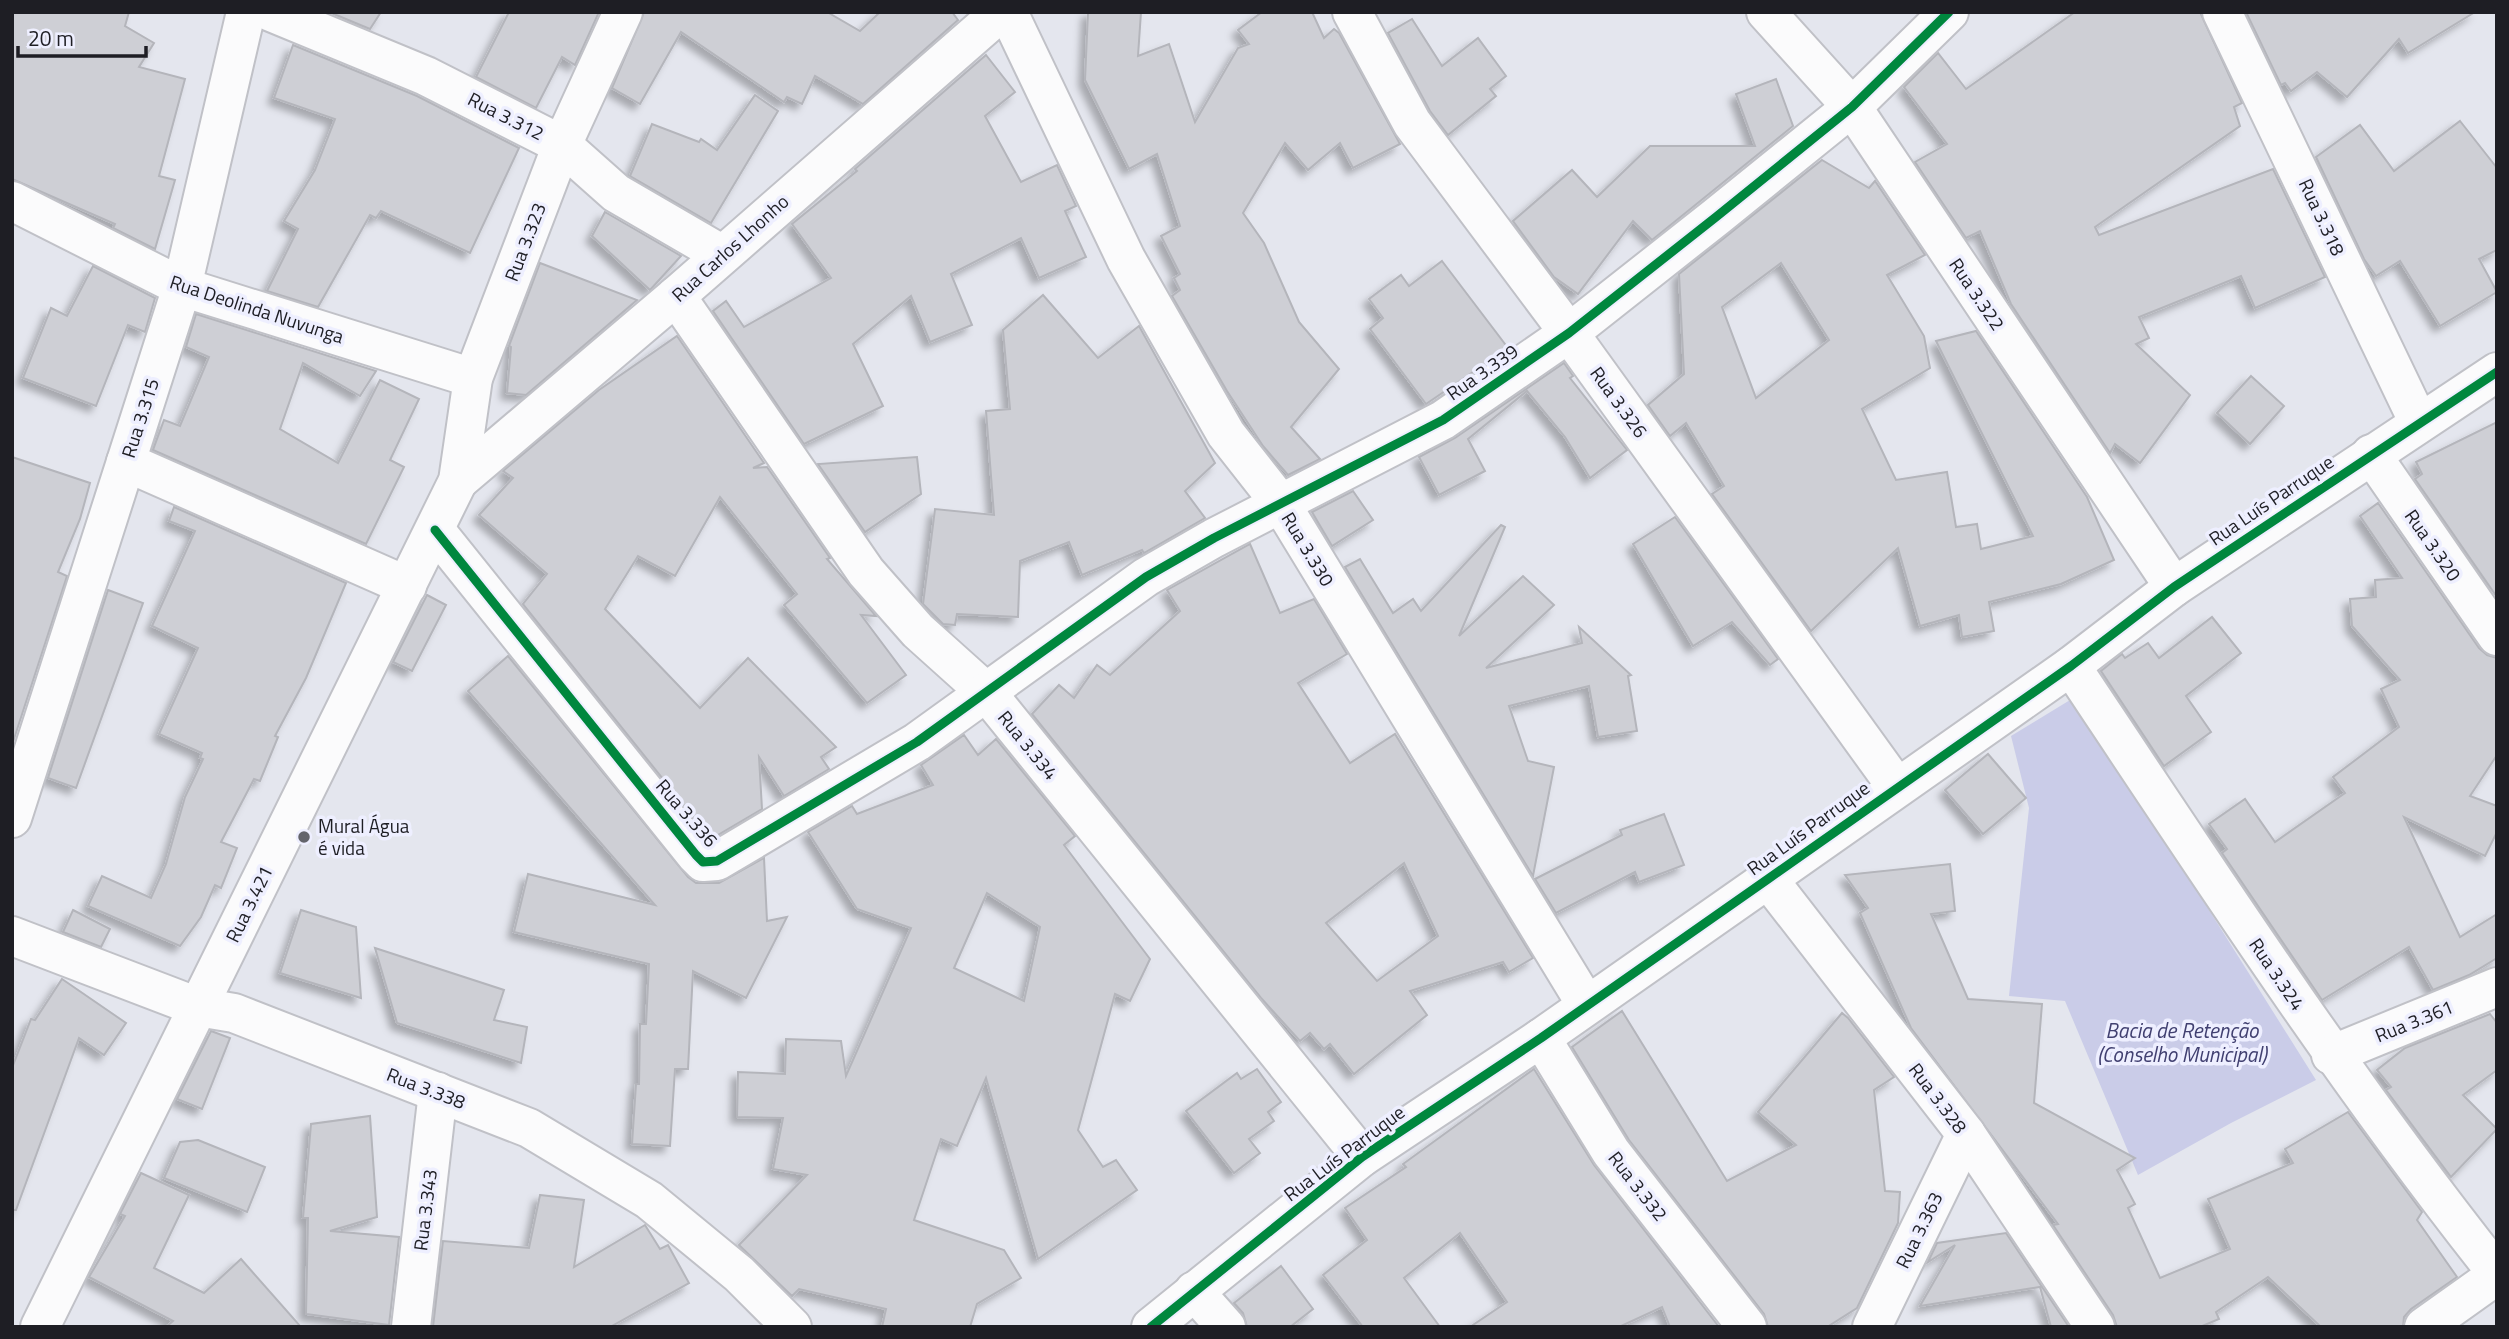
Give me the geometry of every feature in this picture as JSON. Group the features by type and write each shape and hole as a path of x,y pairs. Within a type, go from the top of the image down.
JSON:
{"street":[{"name":"Rua 3.315","path":"12,818 182,287 246,12"},
{"name":"Rua 3.312","path":"271,12 426,76 562,145 616,192 720,254"},
{"name":"Rua 3.323","path":"458,481 473,378 562,145 623,12"},
{"name":"Rua Carlos Lhonho","path":"458,481 676,296 720,254 1001,12"},
{"name":"Rua 3.330","path":"1008,12 1126,259 1226,434 1281,504 1586,1004"},
{"name":"Rua 3.326","path":"1352,12 1412,123 1569,333 1896,786"},
{"name":"Rua 3.322","path":"1766,12 1852,107 2174,587"},
{"name":"Rua 3.339","path":"987,693 1146,577 1443,421 1569,333 1852,107 1949,12"},
{"name":"Rua 3.318","path":"2222,12 2419,423"},
{"name":"Rua Deolinda Nuvunga","path":"12,201 182,287 473,378"},
{"name":"Rua 3.334","path":"676,296 866,572 918,631 987,693 1362,1157"},
{"name":"Rua Luís Parruque","path":"1151,1327 1362,1157 1541,1038 1768,879 1896,786 2071,666 2174,587 2497,372"},
{"name":"Rua 3.320","path":"2371,454 2497,636"},
{"path":"126,462 407,586"},
{"name":"Rua 3.421","path":"40,1327 458,481"},
{"name":"Rua 3.336","path":"435,530 702,862 717,861 741,847 917,742 987,693"},
{"name":"Rua 3.324","path":"2071,666 2331,1055 2415,1170 2497,1274"},
{"name":"Rua 3.328","path":"1768,879 1966,1134 2095,1327"},
{"name":"Rua 3.338","path":"12,936 198,1007 234,1013 529,1128 649,1200 739,1274 792,1327"},
{"name":"Rua 3.361","path":"2331,1055 2497,987"},
{"name":"Rua 3.332","path":"1541,1038 1611,1152 1747,1327"},
{"name":"Rua 3.343","path":"411,1327 439,1093"},
{"name":"Rua 3.363","path":"1872,1327 1966,1134"},
{"path":"2424,1327 2497,1274"},
{"path":"1194,1291 1227,1327"}],"water":[{"name":"Bacia de Retenção (Conselho Municipal)","path":"2075,697 2316,1080 2138,1175 2065,1001 2009,996 2029,808 2011,736"}],"building":[{"path":"12,12 129,12 125,26 154,43 139,67 185,79 159,176 175,180 155,249 113,228 115,224 12,179"},
{"path":"329,12 381,12 370,29"},
{"path":"509,12 599,12 575,65 562,57 536,108 476,77"},
{"path":"644,12 827,12 860,31 880,12 952,12 958,20 863,104 815,76 802,104 787,97 784,102 681,32 640,104 612,88"},
{"path":"1088,12 1141,12 1138,56 1169,44 1195,122 1238,48 1249,44 1238,30 1262,12 1312,12 1324,38 1334,29 1339,33 1400,144 1353,168 1340,143 1308,170 1285,143 1243,213 1264,243 1299,322 1339,369 1291,427 1320,459 1288,475 1263,446 1227,391 1172,296 1180,290 1174,278 1180,274 1161,236 1180,226 1157,154 1129,169 1085,80"},
{"path":"2075,12 2200,12 2242,103 2234,107 2240,126 2095,227 2099,235 2273,169 2325,277 2255,308 2241,276 2139,317 2149,338 2136,344 2190,395 2140,463 2115,444 2110,453 2011,304 1980,231 1966,238 1915,162 1947,144 1904,87 1938,53 1966,89"},
{"path":"2246,12 2475,12 2408,53 2399,39 2347,97 2317,72 2291,91 2285,83 2281,85"},
{"path":"1412,19 1442,66 1478,38 1506,76 1490,89 1496,96 1448,135 1430,111 1388,33"},
{"path":"293,45 417,96 519,148 470,253 381,211 376,218 370,215 318,307 267,291 298,229 284,221 315,170 335,119 274,98"},
{"path":"986,55 1015,92 985,116 1021,182 1057,165 1076,206 1065,211 1086,257 1039,278 1021,238 951,274 972,325 930,342 911,296 853,344 883,406 804,444 713,311 726,301 744,327 831,278 792,224 857,171 855,169"},
{"path":"1776,79 1793,126 1652,240 1633,221 1578,294 1554,277 1513,221 1572,170 1597,197 1650,146 1755,146 1736,94"},
{"path":"755,95 778,111 711,223 630,176 652,124 699,142 701,139 717,150"},
{"path":"2460,121 2497,168 2497,250 2479,259 2497,292 2440,326 2400,261 2376,276 2364,259 2316,157 2360,125 2394,171"},
{"path":"1822,160 1869,188 1875,181 1925,255 1887,275 1924,336 1930,368 1862,409 1896,480 1947,472 1956,527 1977,524 1981,549 2033,536 1936,341 1976,331 2087,497 2114,560 2061,584 1989,602 1994,631 1962,637 1959,615 1920,626 1898,548 1811,631 1712,494 1724,486 1686,423 1670,436 1648,405 1684,374 1679,274","holes":["1781,263 1829,340 1756,398 1722,307"]},
{"path":"605,212 681,256 650,290 592,236"},
{"path":"1442,261 1508,348 1426,404 1370,329 1383,318 1369,299 1401,275 1409,286"},
{"path":"540,263 637,300 526,395 507,393 509,346"},
{"path":"93,266 155,298 145,332 128,325 96,406 23,378 51,308 67,316"},
{"path":"1043,295 1098,358 1139,326 1215,463 1185,491 1205,518 1144,553 1142,550 1082,575 1069,542 1020,561 1018,617 957,614 955,625 943,624 923,604 935,509 994,515 986,411 1010,409 1003,330"},
{"path":"196,314 376,371 360,396 303,363 280,429 338,463 380,380 419,399 390,460 404,467 366,544 153,450 164,420 180,426 209,357 186,347"},
{"path":"677,336 764,463 753,468 767,467 830,558 827,559 876,616 861,615 906,675 867,703 784,605 797,594 720,497 675,576 638,556 605,609 700,708 748,658 836,747 821,757 829,769 784,796 759,757 762,809 711,839 523,604 547,574 479,515 513,478 503,471 599,390"},
{"path":"1564,363 1573,376 1570,378 1627,450 1590,478 1565,437 1527,391 1468,439 1485,471 1439,495 1419,457 1455,438"},
{"path":"2251,376 2284,406 2250,444 2217,413"},
{"path":"2497,422 2497,597 2415,479 2422,474 2416,462"},
{"path":"12,457 90,483 80,519 58,572 67,576 12,745"},
{"path":"917,457 921,494 865,532 818,464"},
{"path":"1353,491 1373,520 1332,546 1312,512"},
{"path":"2378,503 2479,648 2487,655 2497,658 2497,755 2470,796 2497,806 2497,832 2485,856 2404,817 2460,937 2497,914 2497,958 2469,975 2433,990 2409,947 2322,1000 2222,853 2227,849 2209,824 2245,799 2275,842 2345,793 2333,777 2399,727 2381,689 2400,680 2352,626 2350,599 2376,597 2375,580 2402,578 2360,516"},
{"path":"174,507 346,583 306,678 275,736 278,737 260,781 254,779 221,842 237,848 221,888 215,885 201,917 180,946 88,906 102,876 151,898 166,864 185,797 203,759 200,758 202,753 159,734 198,648 152,626 195,531 169,521"},
{"path":"1675,517 1778,659 1770,665 1732,622 1693,646 1633,544"},
{"path":"1501,525 1505,527 1459,636 1523,576 1554,605 1486,668 1582,643 1579,627 1631,675 1628,676 1637,731 1598,737 1589,686 1509,706 1528,761 1554,767 1533,876 1345,567 1360,559 1393,613 1413,599 1421,611"},
{"path":"1250,544 1280,613 1314,599 1347,654 1298,683 1350,763 1395,734 1533,958 1509,972 1503,962 1410,991 1427,1015 1354,1074 1330,1044 1324,1049 1310,1033 1300,1041 1261,998 1032,714 1059,685 1074,698 1097,665 1110,675 1180,611 1167,590","holes":["1404,863 1438,936 1377,981 1326,923"]},
{"path":"108,590 143,603 76,788 48,778"},
{"path":"427,595 446,605 412,671 393,662"},
{"path":"2212,617 2241,653 2186,696 2211,732 2164,766 2101,671 2122,654 2125,658 2148,643 2159,658"},
{"path":"508,656 688,877 696,883 719,883 764,858 767,921 787,917 746,998 693,971 688,1069 675,1069 670,1146 632,1144 636,1084 639,1084 640,1024 646,1024 649,964 514,932 528,874 655,905 468,691"},
{"path":"964,735 978,755 996,739 1075,836 1064,845 1150,959 1130,1001 1115,994 1078,1130 1103,1167 1116,1160 1137,1190 1038,1259 986,1078 957,1146 941,1139 914,1220 1004,1250 1021,1278 977,1304 970,1327 882,1327 886,1309 799,1289 792,1296 739,1245 807,1175 773,1169 783,1118 737,1117 738,1072 785,1074 786,1039 841,1041 846,1076 911,928 857,909 808,832 852,806 857,814 933,785 921,765","holes":["987,893 1040,927 1024,1001 954,968"]},
{"path":"1988,754 2026,798 1983,834 1945,790"},
{"path":"1664,814 1684,865 1639,882 1635,872 1556,913 1535,879 1622,835 1620,830"},
{"path":"1950,864 1955,911 1931,914 1968,999 2042,1004 2034,1103 2135,1158 2117,1170 2135,1204 2128,1208 2160,1278 2230,1249 2208,1199 2293,1163 2285,1149 2348,1112 2422,1212 2417,1220 2457,1277 2411,1309 2404,1317 2403,1327 2321,1327 2268,1277 2216,1312 2219,1319 2200,1327 2117,1327 2113,1315 2053,1225 2058,1224 1911,1028 1860,913 1868,908 1845,875"},
{"path":"73,910 110,929 101,947 63,932"},
{"path":"301,910 356,927 361,998 280,973"},
{"path":"375,948 504,990 494,1020 527,1027 521,1063 397,1023"},
{"path":"62,979 126,1023 104,1055 79,1038 16,1210 12,1210 12,1068 31,1019 35,1020"},
{"path":"1622,1011 1727,1181 1796,1145 1758,1112 1842,1013 1848,1018 1894,1077 1874,1090 1885,1191 1900,1192 1898,1223 1857,1308 1827,1327 1768,1327 1764,1314 1629,1140 1572,1047"},
{"path":"2490,1014 2497,1023 2497,1070 2463,1095 2497,1129 2451,1177 2386,1090 2391,1087 2377,1070 2405,1048"},
{"path":"211,1031 230,1038 202,1109 177,1099"},
{"path":"1257,1069 1281,1102 1268,1112 1274,1121 1249,1139 1260,1153 1234,1173 1186,1111 1237,1073 1241,1079"},
{"path":"1534,1069 1594,1165 1719,1327 1670,1327 1662,1307 1619,1327 1470,1327 1507,1302 1460,1233 1404,1278 1440,1327 1363,1327 1323,1275 1367,1240 1345,1208 1406,1167 1403,1164"},
{"path":"370,1116 377,1217 330,1231 399,1237 389,1325 306,1314 308,1218 303,1218 311,1124"},
{"path":"198,1140 265,1167 247,1212 164,1178 180,1142"},
{"path":"141,1173 189,1195 154,1268 204,1293 241,1259 301,1327 166,1327 173,1321 89,1277 125,1216 120,1214"},
{"path":"540,1195 584,1200 574,1267 645,1225 660,1249 668,1245 689,1283 610,1327 433,1327 443,1241 529,1248"},
{"path":"2006,1233 2069,1327 2051,1327 2040,1287 1920,1306 1955,1245 1928,1262 1937,1243"},
{"path":"1281,1266 1313,1309 1290,1327 1247,1327 1243,1313 1234,1303"}],"cycle path":[{"path":"435,530 696,855 703,862 717,861 917,742 1146,577 1214,538 1443,420 1569,333 1716,217 1852,107 1949,12"},
{"path":"1151,1327 1362,1157 1541,1038 1768,879 2071,666 2174,587 2497,372"}],"place":[{"name":"Mural Água é vida","path":"304,837"}]}
